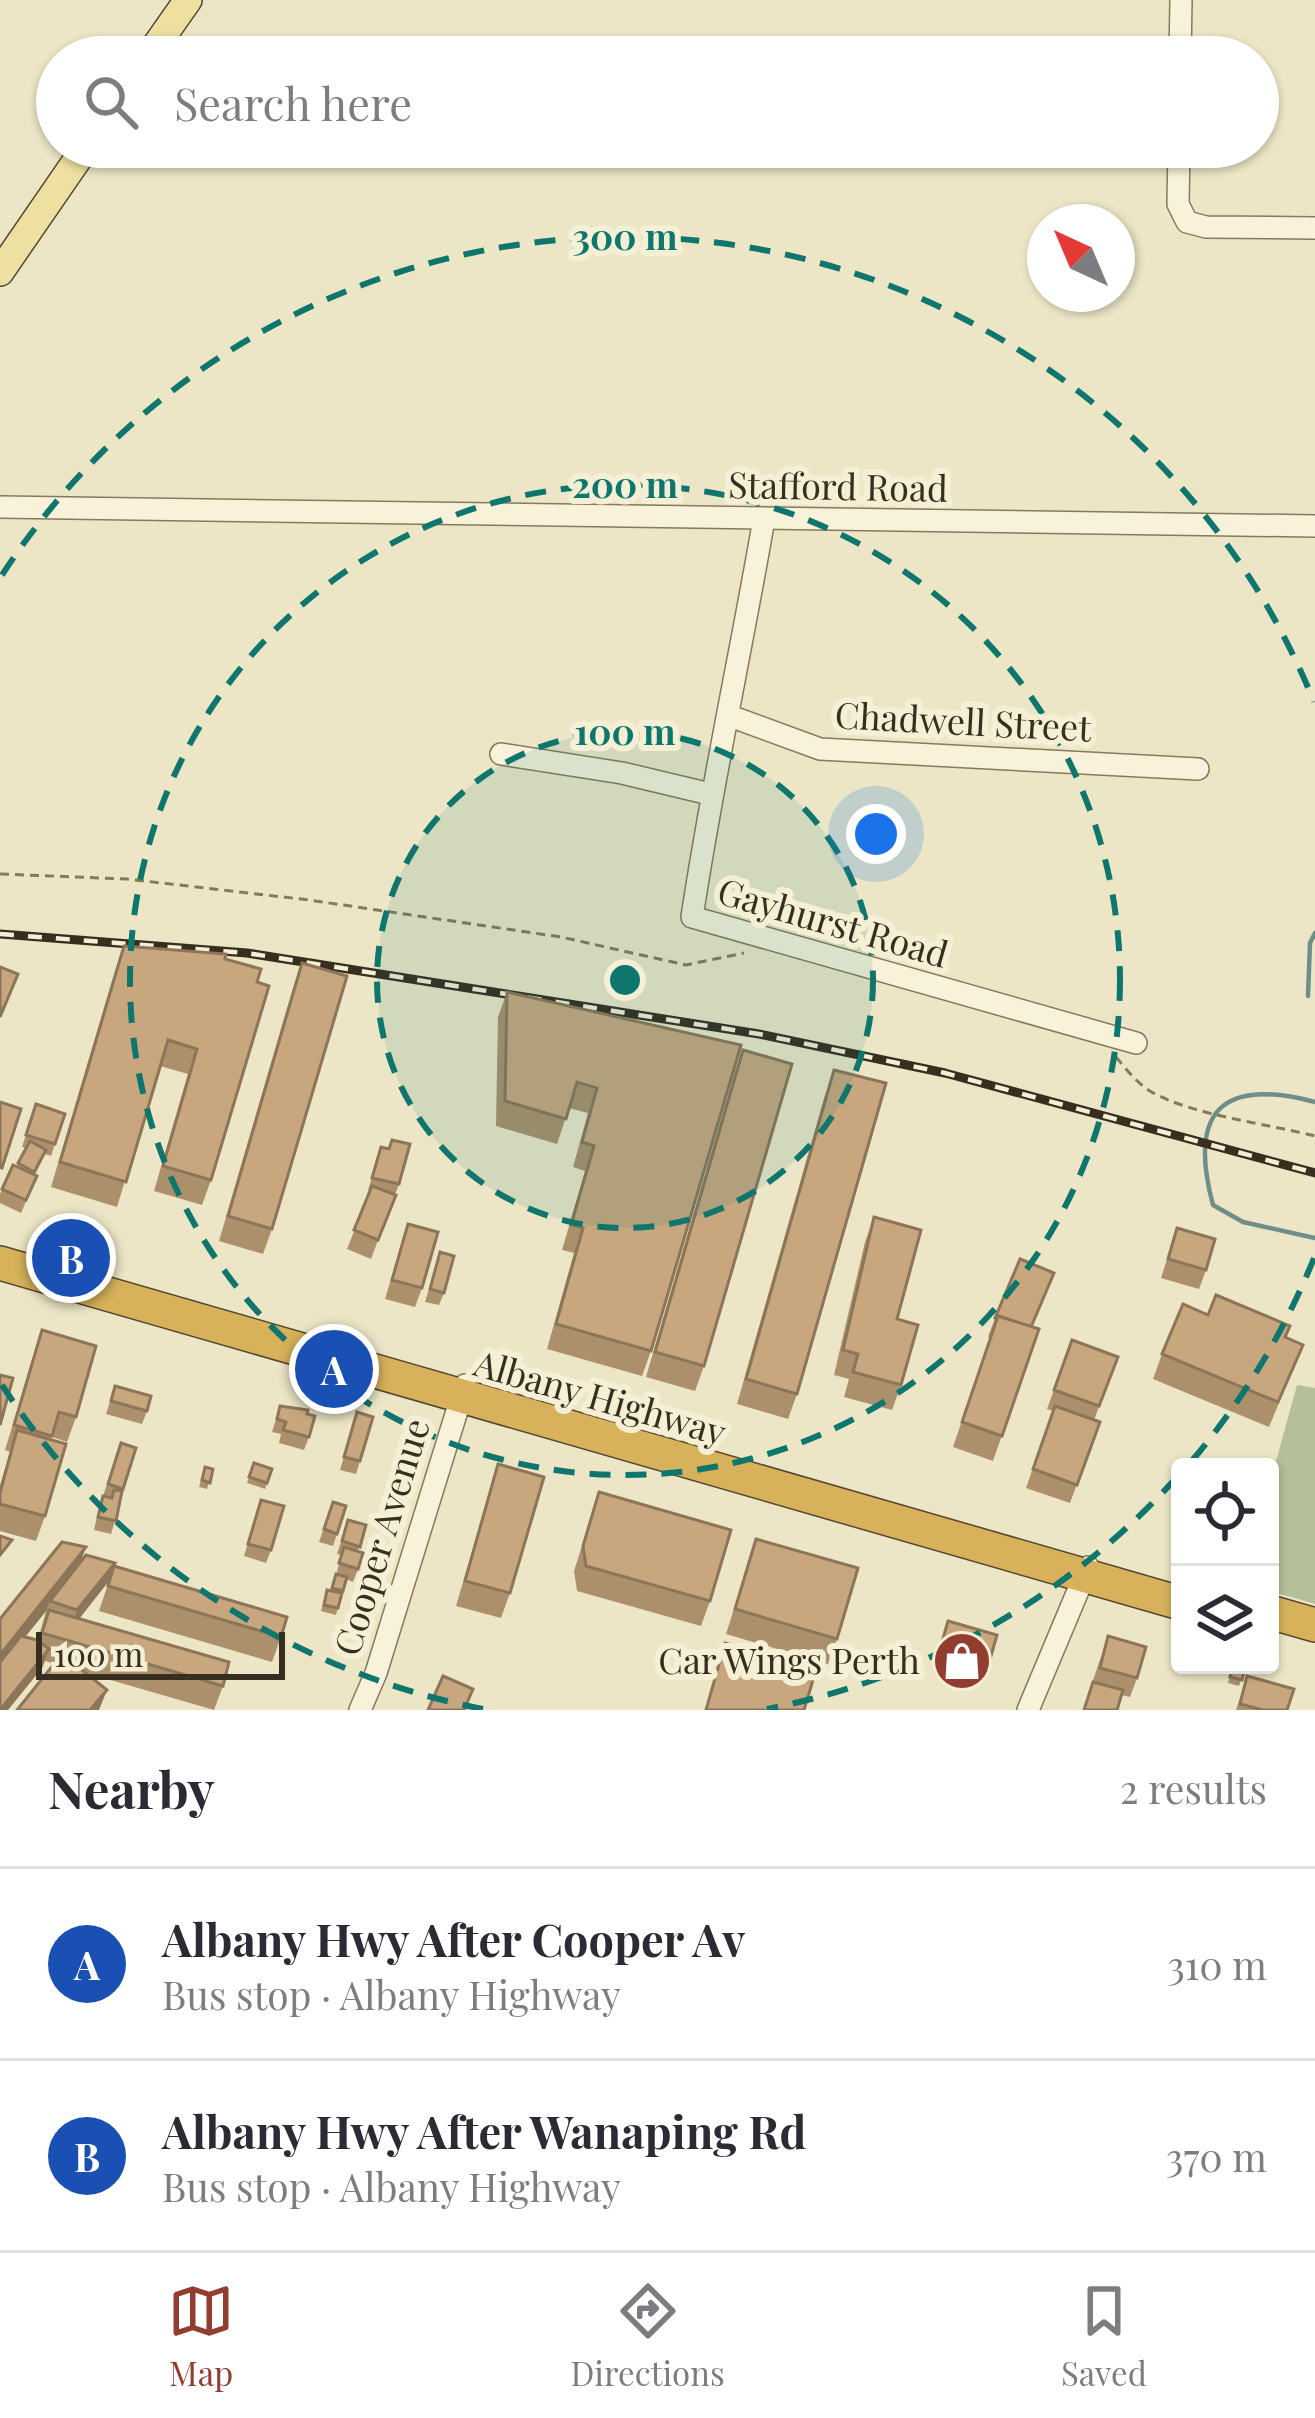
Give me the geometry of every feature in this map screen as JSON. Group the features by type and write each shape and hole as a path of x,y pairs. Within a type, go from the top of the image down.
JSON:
{"highway":[{"name":"Albany Highway","path":"0,1248 463,1391"},
{"name":"Albany Highway","path":"0,1263 1087,1569 1171,1601"},
{"name":"Albany Highway","path":"1087,1569 1171,1585"},
{"path":"1279,1615 1315,1625"},
{"path":"1279,1632 1315,1642"}],"main road":[{"path":"145,36 170,0"},
{"path":"163,36 188,0"},
{"path":"0,246 54,168"},
{"path":"0,272 72,168"}],"street":[{"path":"1180,36 1181,0"},
{"path":"1179,168 1178,204 1187,222 1206,227 1315,228"},
{"name":"Stafford Road","path":"0,507 1315,526"},
{"name":"Gayhurst Road","path":"764,519 730,716 710,794 692,917 1136,1043"},
{"name":"Chadwell Street","path":"730,716 820,749 1198,769"},
{"path":"501,754 622,773 710,794"},
{"name":"Cooper Avenue","path":"360,1710 376,1673 463,1391"},
{"path":"1028,1710 1087,1569"}],"path":[{"path":"0,874 127,879 329,903 561,937 680,964 752,954"},
{"path":"1109,1052 1149,1090 1246,1121 1315,1136"}],"green space":[{"path":"1297,1385 1315,1388 1315,1604 1279,1594 1277,1458"}],"building":[{"path":"124,946 226,954 225,959 261,969 257,982 269,986 211,1180 163,1166 197,1049 168,1040 126,1182 60,1162"},
{"path":"302,963 347,976 272,1229 228,1216"},
{"path":"0,967 18,974 0,1017"},
{"path":"507,992 741,1045 651,1351 556,1324 583,1228 571,1225 594,1146 582,1142 597,1088 577,1082 566,1119 505,1101"},
{"path":"743,1050 792,1064 704,1366 655,1352"},
{"path":"834,1070 886,1083 797,1394 746,1379"},
{"path":"0,1102 21,1109 2,1168 0,1167"},
{"path":"36,1104 65,1114 55,1144 26,1135"},
{"path":"392,1140 410,1144 399,1184 372,1178 381,1147 389,1149"},
{"path":"30,1141 46,1150 34,1172 18,1163"},
{"path":"13,1165 37,1176 26,1200 2,1189"},
{"path":"372,1186 396,1195 378,1240 354,1230"},
{"path":"874,1217 921,1230 897,1319 918,1325 901,1385 853,1372 858,1354 843,1350"},
{"path":"408,1224 438,1232 422,1288 392,1280"},
{"path":"1177,1228 1215,1239 1206,1270 1168,1259"},
{"path":"440,1252 454,1256 444,1293 430,1289"},
{"path":"1020,1259 1054,1273 1031,1327 995,1318"},
{"path":"1216,1295 1290,1326 1285,1337 1303,1345 1278,1402 1162,1354 1183,1304 1208,1315"},
{"path":"998,1316 1039,1329 1002,1436 962,1422"},
{"path":"42,1330 96,1346 76,1417 59,1412 52,1436 14,1425"},
{"path":"1072,1340 1118,1357 1099,1406 1054,1390"},
{"path":"0,1375 13,1378 0,1425"},
{"path":"115,1386 151,1396 147,1411 111,1401"},
{"path":"280,1406 308,1410 307,1414 315,1416 309,1437 283,1430 286,1422 277,1419"},
{"path":"1055,1406 1100,1422 1077,1485 1033,1469"},
{"path":"357,1412 373,1417 360,1461 344,1457"},
{"path":"17,1430 66,1444 45,1516 0,1504"},
{"path":"121,1443 136,1448 123,1489 108,1484"},
{"path":"254,1463 272,1469 267,1483 249,1477"},
{"path":"498,1464 544,1477 510,1593 465,1581"},
{"path":"205,1467 213,1469 210,1483 202,1480"},
{"path":"114,1490 122,1491 116,1521 98,1517 103,1496 112,1498"},
{"path":"599,1492 731,1530 710,1601 586,1566 583,1546"},
{"path":"261,1500 284,1506 271,1550 248,1544"},
{"path":"333,1502 346,1506 337,1534 324,1529"},
{"path":"348,1520 366,1525 360,1547 342,1541"},
{"path":"0,1536 12,1540 0,1555"},
{"path":"756,1539 858,1568 837,1639 735,1609"},
{"path":"62,1542 86,1547 0,1655 0,1619"},
{"path":"344,1547 363,1553 358,1569 339,1563"},
{"path":"86,1555 115,1563 77,1610 50,1601"},
{"path":"114,1566 287,1617 281,1637 108,1586"},
{"path":"336,1574 347,1577 343,1591 332,1588"},
{"path":"327,1590 342,1593 338,1608 324,1605"},
{"path":"49,1610 229,1662 223,1686 42,1633"},
{"path":"948,1621 997,1635 989,1663 940,1649"},
{"path":"21,1636 49,1649 0,1710 0,1662"},
{"path":"1108,1636 1146,1647 1137,1678 1100,1668"},
{"path":"725,1643 816,1670 804,1710 706,1710"},
{"path":"62,1654 107,1690 90,1710 17,1710"},
{"path":"443,1676 473,1689 464,1710 428,1710"},
{"path":"1247,1676 1294,1689 1287,1710 1240,1704"},
{"path":"1093,1682 1123,1690 1117,1710 1084,1710"}],"waterway":[{"path":"1308,996 1310,943 1315,933"},
{"path":"1315,1102 1283,1095 1235,1099 1219,1109 1205,1146 1213,1205 1243,1222 1315,1238"}],"railway":[{"path":"0,934 247,953 759,1034 945,1073 1315,1173"}],"place":[{"name":"Albany Hwy After Wanaping Rd","path":"71,1258"},
{"name":"Albany Hwy After Cooper Av","path":"334,1369"},
{"name":"Car Wings Perth","path":"962,1661"}]}
